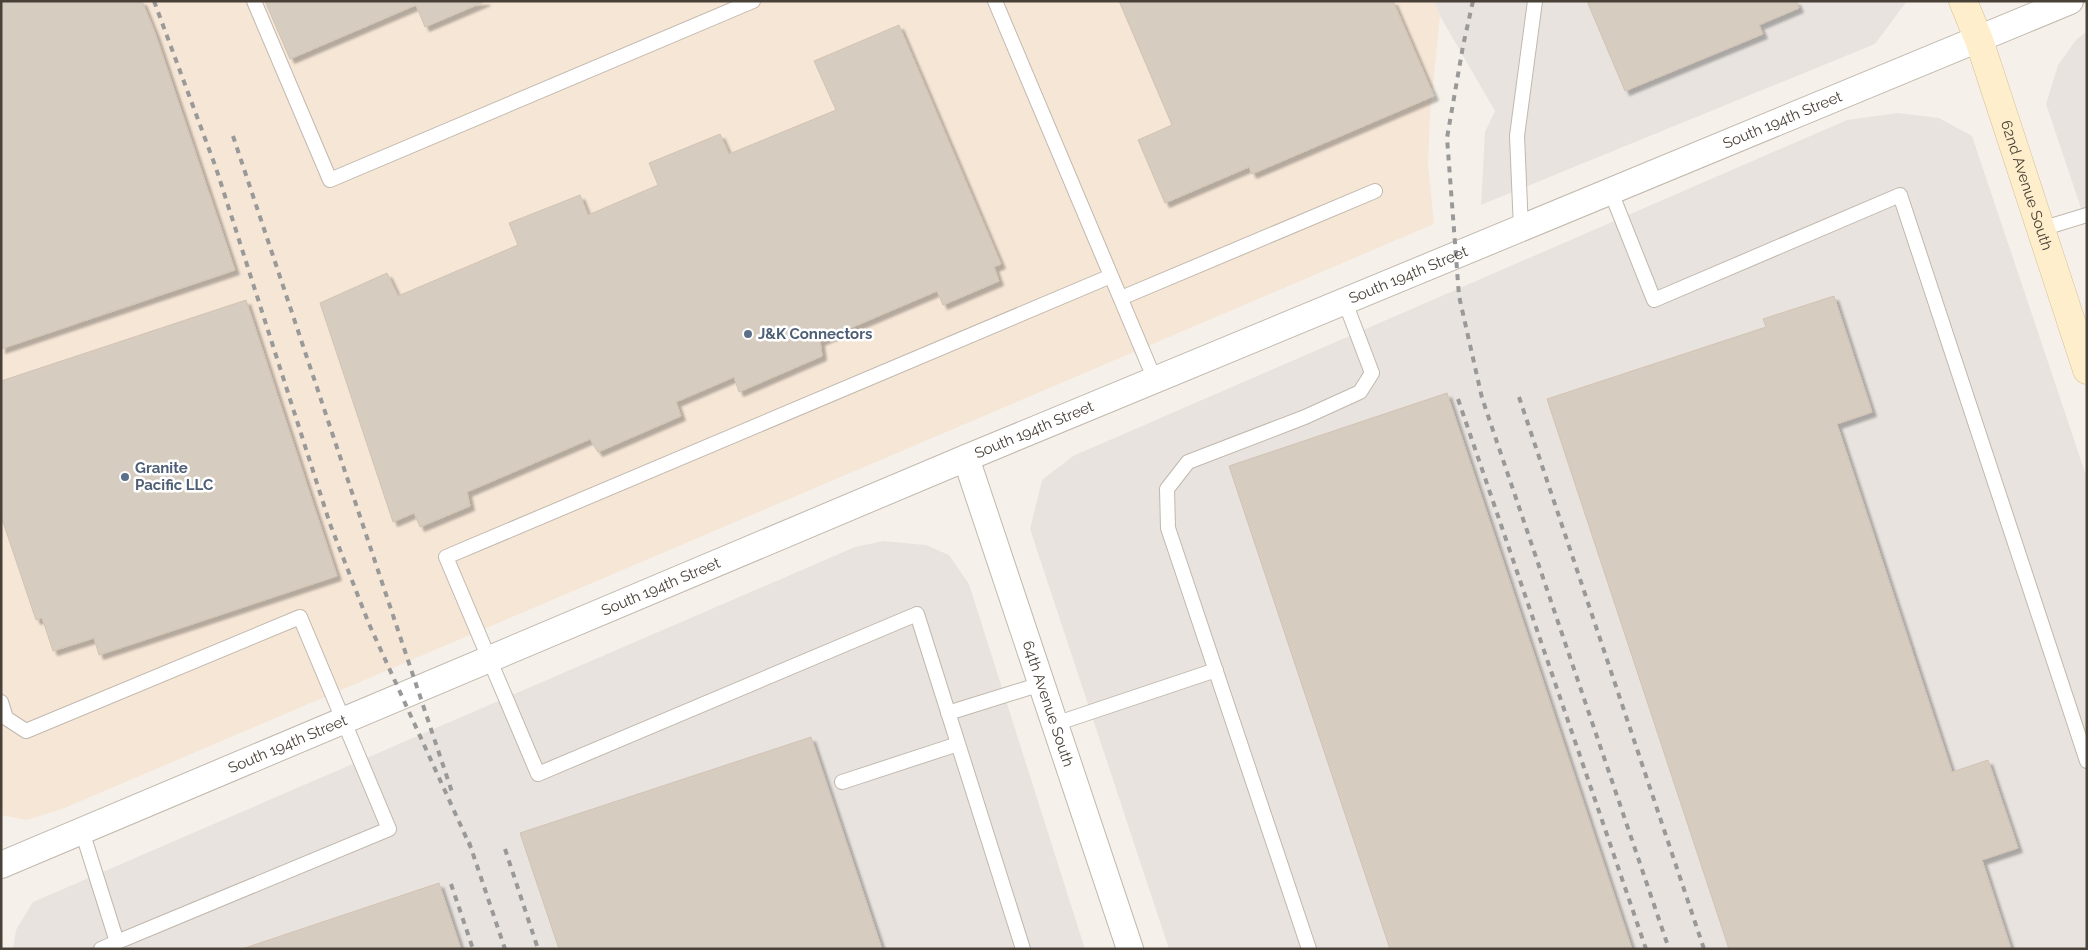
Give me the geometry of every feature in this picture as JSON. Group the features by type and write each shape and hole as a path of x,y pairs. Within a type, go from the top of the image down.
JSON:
{"street":[{"name":"62nd Avenue South","path":"1963,1 1979,40 2087,370"},
{"name":"South 194th Street","path":"1,865 966,458 2070,1"},
{"name":"64th Avenue South","path":"966,458 1130,949"}],"lane":[{"path":"254,1 330,180 753,1"},
{"path":"995,1 1155,380"},
{"path":"1521,229 1517,136 1535,1"},
{"path":"1120,298 1375,191"},
{"path":"1611,192 1654,300 1900,194 2087,761"},
{"path":"2041,230 2087,214"},
{"path":"1023,949 917,614 538,774 446,557 1111,276"},
{"path":"1309,949 1168,528 1167,489 1188,462 1306,417 1360,392 1372,373 1345,302"},
{"path":"1,702 6,718 26,731 300,617 389,830 101,949"},
{"path":"1055,724 1216,670"},
{"path":"948,714 1041,684"},
{"path":"842,782 958,744"},
{"path":"82,831 117,942"}],"shaded area":[{"path":"1,1 1434,1 1440,16 1430,114 1428,165 1434,224 62,809 27,820 1,815"},
{"path":"1434,1 1907,1 1875,44 1481,205 1485,132 1495,111 1440,16"},
{"path":"2087,31 2087,226 2046,104 2058,65 2076,40"},
{"path":"1898,113 1939,118 1972,136 2087,478 2087,949 1169,949 1030,529 1042,480 1073,456 1847,120"},
{"path":"883,541 926,545 949,555 969,584 1085,949 13,949 16,930 33,902 855,547"}],"building":[{"path":"1,1 142,1 155,33 235,270 1,349"},
{"path":"265,1 486,1 425,27 416,5 290,59"},
{"path":"1119,1 1393,1 1434,96 1252,174 1249,167 1165,203 1138,140 1172,125"},
{"path":"1587,1 1796,1 1799,8 1759,25 1763,34 1625,91"},
{"path":"899,25 1001,264 994,267 999,281 943,305 937,291 820,341 822,356 739,392 734,377 676,402 681,416 598,452 590,439 467,492 470,506 420,527 414,513 393,522 320,303 387,273 398,296 518,245 509,223 580,195 588,215 658,185 649,163 720,134 729,154 836,110 814,61"},
{"path":"1834,296 1872,412 1837,424 1952,772 1988,760 2018,848 1982,860 2011,949 1729,949 1547,399 1766,327 1763,319"},
{"path":"246,300 337,576 99,655 94,638 53,651 42,618 36,620 1,516 1,381"},
{"path":"1447,393 1632,949 1390,949 1229,466"},
{"path":"811,737 882,949 559,949 520,833"},
{"path":"439,883 461,949 242,949"}],"railway":[{"path":"154,1 216,168 330,524 369,624 471,848"},
{"path":"1473,1 1447,138 1459,296 1482,398 1669,949"},
{"path":"233,136 453,795"},
{"path":"1519,397 1704,949"},
{"path":"1458,399 1646,949"},
{"path":"469,842 505,949"},
{"path":"505,849 538,949"},
{"path":"451,884 473,949"}],"place":[{"name":"J&K Connectors","path":"748,334"},
{"name":"Granite Pacific LLC","path":"125,477"}]}
